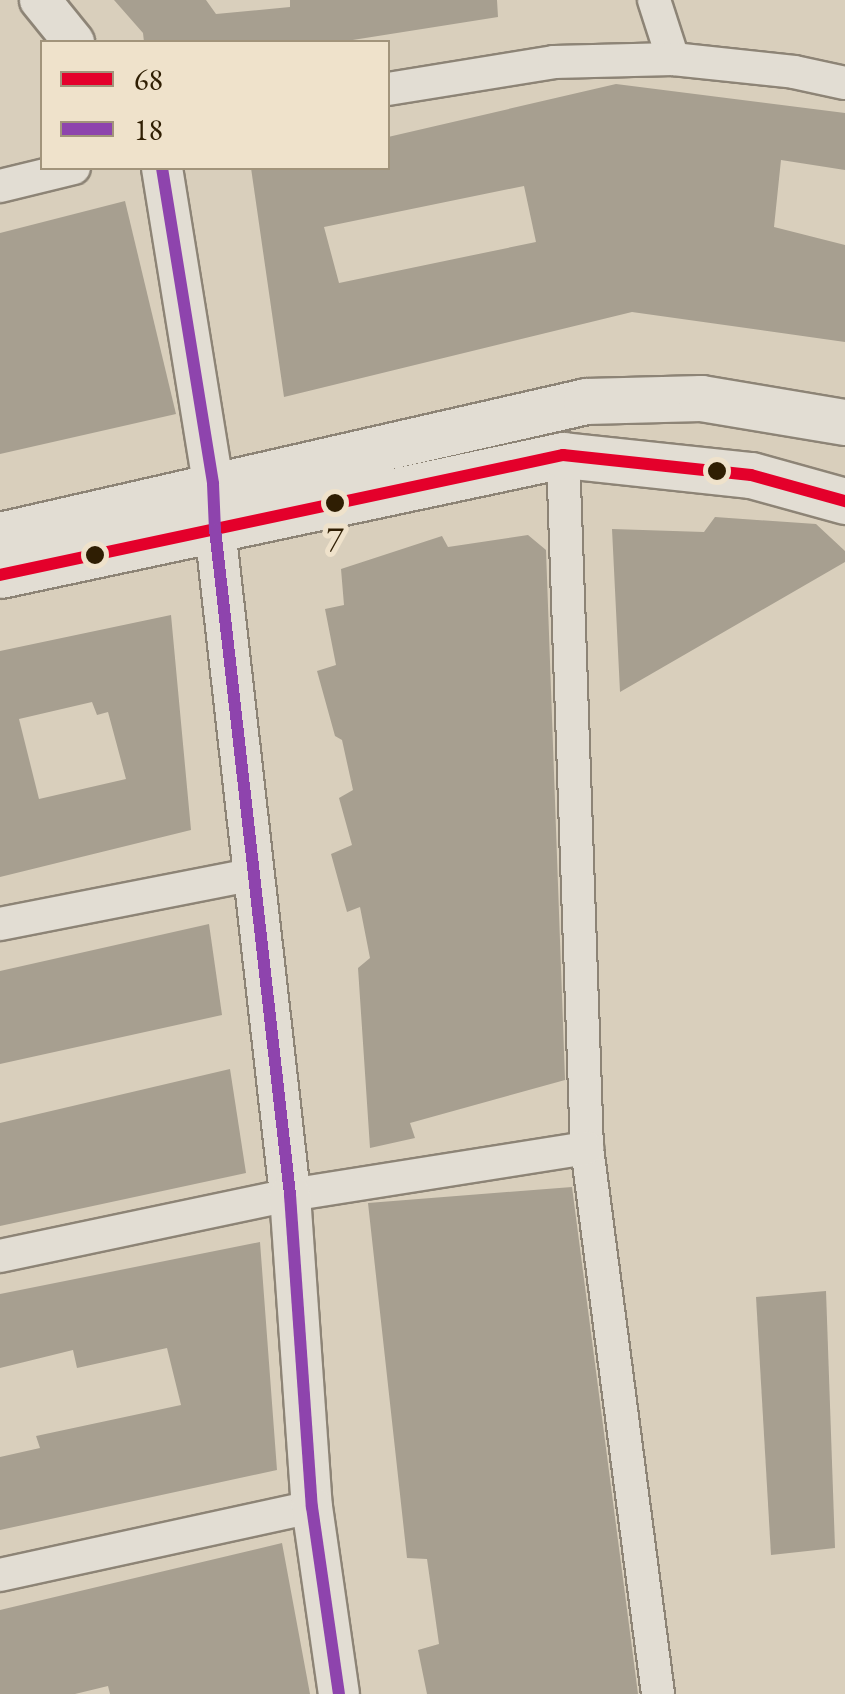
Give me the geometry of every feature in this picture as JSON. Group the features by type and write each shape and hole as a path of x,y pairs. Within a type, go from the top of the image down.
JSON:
{"main road":[{"path":"0,535 586,401 701,398 845,422"},
{"path":"0,575 563,455 751,475 845,501"}],"street":[{"path":"40,0 72,40"},
{"path":"654,0 673,58"},
{"path":"390,89 554,62 673,58 794,72 845,83"},
{"path":"0,186 66,170"},
{"path":"162,170 214,484 215,529 290,1195 312,1507 339,1694"},
{"path":"563,455 586,1148 658,1694"},
{"path":"0,924 255,874"},
{"path":"0,1256 290,1195 586,1148"},
{"path":"0,1576 312,1507"}],"building":[{"path":"114,0 206,0 216,14 290,7 290,0 497,0 498,17 353,40 144,40 143,33"},
{"path":"616,84 845,113 845,170 781,160 774,227 845,245 845,342 632,312 284,397 251,170 390,170 390,137","holes":["524,186 536,242 339,283 324,227"]},
{"path":"125,201 176,414 0,454 0,233"},
{"path":"715,517 816,524 845,551 845,562 620,692 612,529 704,532"},
{"path":"528,535 546,550 565,1080 410,1123 415,1138 370,1148 358,968 370,958 360,907 347,912 331,854 352,845 339,798 353,790 342,740 335,736 317,671 336,665 325,609 344,605 341,569 442,536 448,547"},
{"path":"171,615 191,830 0,877 0,651","holes":["92,702 97,715 108,712 126,779 39,799 19,719"]},
{"path":"209,924 222,1015 0,1064 0,971"},
{"path":"230,1069 246,1173 0,1226 0,1123"},
{"path":"572,1187 638,1694 427,1694 418,1650 439,1644 427,1559 407,1558 368,1203"},
{"path":"260,1242 277,1470 0,1530 0,1457 40,1448 36,1436 181,1405 167,1348 77,1368 73,1350 0,1368 0,1294"},
{"path":"826,1291 835,1548 771,1555 756,1297"},
{"path":"282,1543 310,1694 110,1694 108,1686 75,1694 0,1694 0,1610"}],"transit line":[{"name":"18","path":"162,170 213,484 290,1195 312,1507 339,1694"},
{"name":"68","path":"0,575 563,455 751,475 845,501"}],"place":[{"name":"7","path":"335,503"}]}
